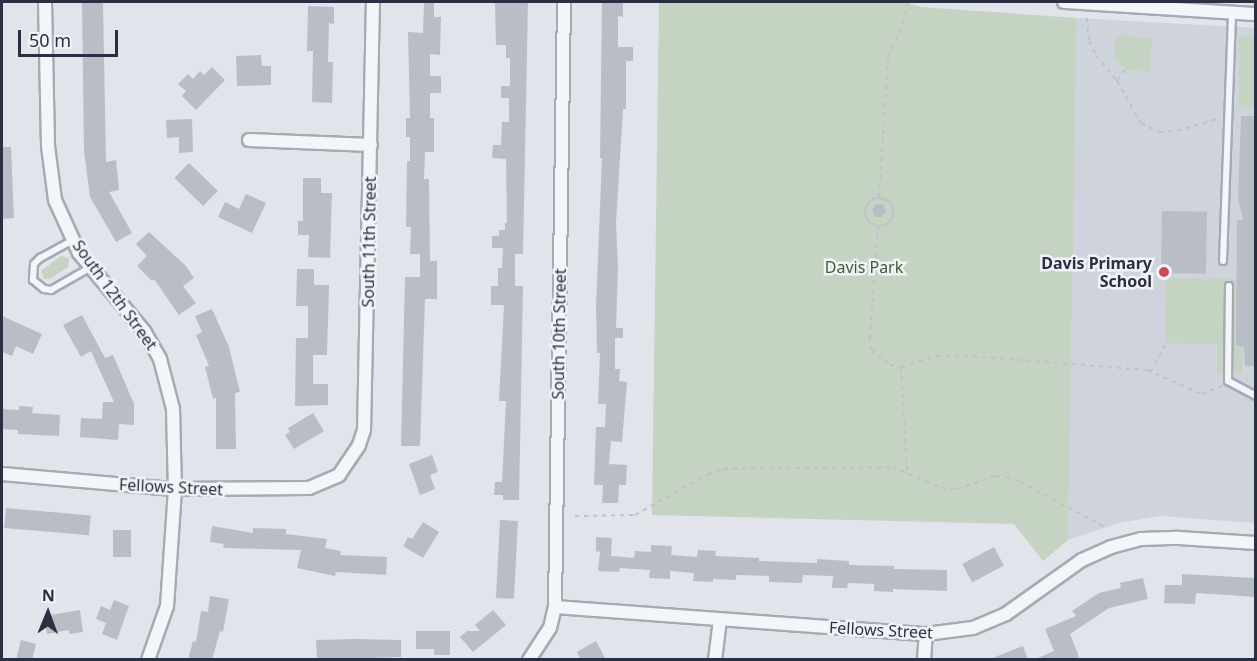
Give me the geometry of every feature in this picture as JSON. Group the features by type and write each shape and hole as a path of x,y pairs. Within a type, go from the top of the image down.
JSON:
{"street":[{"name":"South 12th Street","path":"45,2 48,146 55,200 74,240 91,267 144,331 160,359 173,409 175,489 167,606 147,660"},
{"name":"South 11th Street","path":"339,475 359,446 364,430 373,2"},
{"name":"South 10th Street","path":"529,660 550,628 555,607 564,2"},
{"path":"1064,2 1256,14"},
{"path":"249,140 371,145"},
{"name":"Fellows Street","path":"2,474 175,489 309,488 339,475"},
{"name":"Fellows Street","path":"555,607 926,634 973,628 1006,614 1082,560 1111,547 1141,539 1179,538 1256,543"},
{"path":"715,660 720,620"},
{"path":"924,660 926,634"}],"lane":[{"path":"1223,261 1232,12"},
{"path":"74,240 40,258 32,273 33,280 44,289 51,290 91,267"},
{"path":"1229,286 1228,381 1256,396"}],"path":[{"path":"879,197 888,57 903,24 908,2"},
{"path":"1087,18 1089,41 1096,55 1118,81 1141,123 1159,132 1178,131 1212,119 1227,118"},
{"path":"1118,81 1125,69"},
{"path":"879,197 888,200 894,212 888,223 878,226 870,223 865,211 870,200 879,197"},
{"path":"878,226 870,337 872,350 881,360 901,367 921,359 950,356 1150,372 1202,394 1210,393 1228,381"},
{"path":"1150,372 1167,343"},
{"path":"901,367 907,472"},
{"path":"575,516 635,515 708,474 724,469 892,467 907,472 929,485 957,489 996,476 1006,477 1105,527"}],"shaded area":[{"name":"Davis Primary School","path":"1077,18 1255,28 1255,523 1161,516 1118,523 1068,540"}],"green space":[{"name":"Davis Park","path":"659,2 905,2 921,7 1077,18 1068,540 1043,561 1014,524 652,515"},
{"path":"1121,35 1152,39 1149,71 1129,71 1115,60 1115,40"},
{"path":"1239,36 1255,36 1255,107 1239,107"},
{"path":"61,256 69,258 68,267 50,279 44,279 41,271"},
{"path":"1166,278 1237,279 1235,347 1243,348 1242,373 1217,373 1217,344 1165,343"}],"building":[{"path":"82,2 103,2 106,162 116,160 119,190 109,192 132,233 116,242 90,197 84,151"},
{"path":"424,2 434,2 434,17 441,17 440,55 430,54 430,76 441,76 441,93 430,93 430,118 434,118 434,152 425,152 424,179 429,179 430,261 437,261 437,299 425,299 420,446 401,446 405,277 420,277 420,254 410,254 411,227 406,227 407,161 410,161 410,137 406,137 406,118 410,118 408,32 423,33"},
{"path":"495,2 528,2 523,254 515,254 515,286 523,286 519,500 503,500 503,495 494,495 495,482 502,482 506,401 499,401 504,305 491,305 491,286 498,286 498,268 502,268 503,248 492,248 492,236 499,236 499,230 505,230 505,223 507,223 506,159 492,158 493,145 501,145 502,122 509,122 509,98 501,98 501,86 510,86 510,58 506,58 506,45 496,45"},
{"path":"602,2 623,2 623,17 618,16 618,47 633,47 633,61 626,61 626,109 623,109 616,223 618,268 616,328 623,328 623,338 615,338 615,369 620,369 619,381 627,382 622,442 611,441 609,464 627,465 626,485 619,485 618,503 602,503 603,485 594,485 596,427 605,427 606,404 598,404 600,353 597,353 596,306 602,158 600,158"},
{"path":"308,6 334,7 334,24 329,23 328,62 333,62 332,103 312,102 313,51 307,51"},
{"path":"261,55 262,66 271,66 271,85 237,86 236,56"},
{"path":"212,67 225,80 196,110 182,96 186,91 178,84 188,74 193,79 200,71 204,75"},
{"path":"1241,116 1256,116 1256,366 1245,366 1244,347 1236,346 1237,220 1243,220 1238,198"},
{"path":"192,119 193,152 179,153 179,137 167,138 166,120"},
{"path":"2,147 11,147 14,218 2,219"},
{"path":"189,163 218,191 203,206 174,178"},
{"path":"303,178 321,178 321,193 332,193 330,258 308,257 309,235 298,235 298,221 303,221"},
{"path":"246,194 266,203 252,233 218,217 225,202 239,209"},
{"name":"Davis Park","path":"876,204 883,204 886,211 882,217 875,217 872,210"},
{"path":"1162,211 1207,212 1206,274 1161,273"},
{"path":"149,232 186,266 194,278 183,286 196,303 179,315 154,279 152,281 137,266 147,256 136,244"},
{"path":"297,269 314,269 314,285 329,285 327,355 313,355 313,384 328,384 328,405 295,406 296,338 308,338 308,306 296,306"},
{"path":"212,309 229,347 240,392 235,393 236,449 216,449 216,398 213,399 205,367 209,366 196,335 202,332 195,316"},
{"path":"82,315 105,358 113,355 134,404 134,425 119,424 118,440 80,437 81,418 102,419 103,402 114,402 91,351 81,357 63,325"},
{"path":"2,316 42,334 33,354 16,346 12,356 2,352"},
{"path":"19,406 33,407 32,413 60,415 59,436 18,434 18,430 2,429 2,409 19,410"},
{"path":"313,413 324,431 294,449 285,435 290,432 288,428"},
{"path":"432,455 438,472 430,475 435,489 420,495 409,464"},
{"path":"6,508 91,515 89,535 4,528"},
{"path":"500,520 518,521 514,599 496,598"},
{"path":"423,522 439,532 423,558 403,546 408,537 412,539"},
{"path":"212,526 253,533 253,528 286,529 286,534 327,539 325,548 341,551 340,555 387,557 386,575 336,572 335,576 297,568 301,550 223,548 224,544 210,542"},
{"path":"113,530 131,530 131,557 113,557"},
{"path":"596,537 612,538 611,556 634,558 635,551 651,552 651,545 672,546 671,555 697,557 698,550 716,551 715,556 759,558 759,561 817,563 817,559 849,561 849,565 894,566 894,569 947,570 947,591 893,589 893,592 874,591 874,584 848,583 847,588 832,588 833,576 803,575 802,583 769,582 769,576 736,575 736,580 713,579 713,582 693,581 694,573 670,571 670,579 649,578 650,570 620,568 619,572 598,571 600,552 596,551"},
{"path":"994,547 1004,566 972,582 962,564"},
{"path":"1182,574 1256,578 1256,597 1196,593 1195,604 1164,603 1165,585 1182,585"},
{"path":"1143,578 1148,599 1109,608 1070,634 1079,657 1073,660 1033,660 1054,651 1045,629 1076,616 1072,611 1099,593 1121,588 1120,583"},
{"path":"210,596 229,599 223,632 220,631 212,660 188,660 193,641 196,642 201,611 208,612"},
{"path":"114,600 129,606 117,640 102,634 106,623 96,619 101,606 110,610"},
{"path":"80,610 83,632 69,634 69,630 47,634 44,616"},
{"path":"493,610 506,625 473,652 460,637 467,631 480,631 475,625"},
{"path":"416,631 450,631 450,655 434,655 434,649 416,649"},
{"path":"21,640 36,644 32,660 16,660"},
{"path":"316,640 401,640 401,657 317,660"},
{"path":"596,641 606,660 581,660 577,652"},
{"path":"1023,646 1028,660 990,659"}],"place":[{"name":"Davis Primary School","path":"1164,272"}]}
